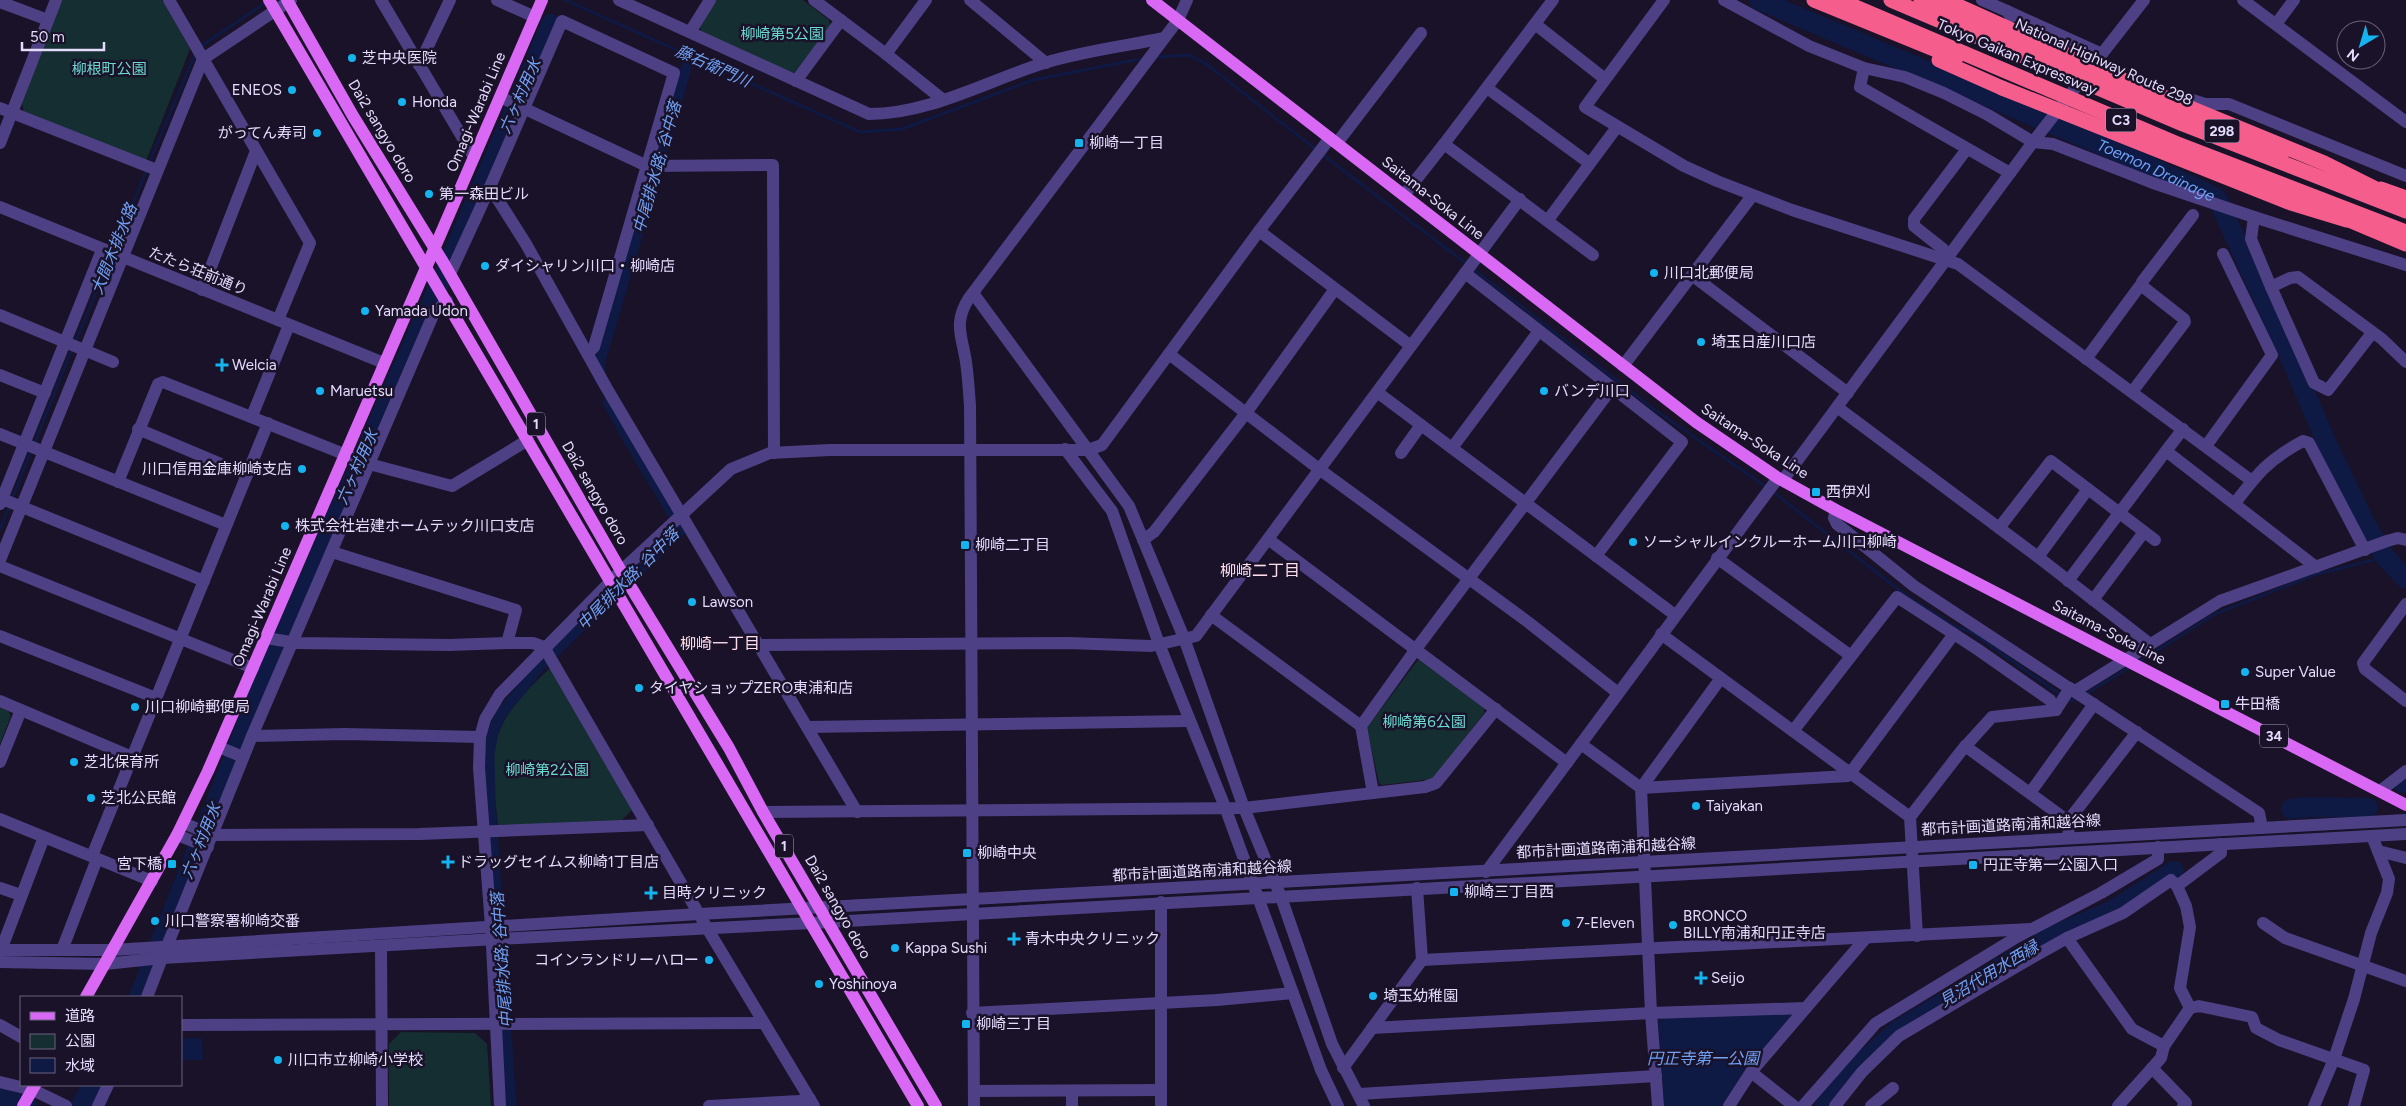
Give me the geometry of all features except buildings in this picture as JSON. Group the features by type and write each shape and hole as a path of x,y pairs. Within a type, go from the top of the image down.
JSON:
{"highway":[{"path":"1804,0 2002,88 2291,203 2406,237"},
{"name":"298","path":"1814,0 2065,103 2182,154 2406,244"},
{"name":"Tokyo Gaikan Expressway","path":"1839,0 2175,143 2406,232"},
{"name":"Tokyo Gaikan Expressway","path":"1891,0 2183,124 2406,211"},
{"name":"National Highway Route 298","path":"1921,0 2153,103 2359,182 2406,198"},
{"path":"1945,0 2139,87 2324,163 2406,204"}],"main road":[{"name":"Saitama-Soka Line","path":"1152,0 1178,20 1326,147 1404,196 1696,422 1781,479 1836,510 2406,805"},
{"name":"Dai2 sangyo doro","path":"289,1 353,116 448,270 625,578 729,748 763,812 936,1106"},
{"name":"Dai2 sangyo doro","path":"272,5 918,1106"},
{"name":"Omagi-Warabi Line","path":"87,996 177,835 219,747 539,7"}],"street":[{"path":"0,143 6,110 56,0"},
{"path":"169,0 310,243 252,416"},
{"path":"381,0 474,157"},
{"path":"419,65 450,0"},
{"path":"497,0 539,7"},
{"path":"619,0 869,114 886,114 914,109 1046,63 1164,38"},
{"path":"690,32 710,0"},
{"path":"814,0 942,99"},
{"path":"886,54 926,0"},
{"path":"970,0 1046,63"},
{"path":"974,1106 971,914 970,406 966,362 958,324 963,306 1178,20 1187,0"},
{"path":"1404,196 1553,0"},
{"path":"1664,0 1585,107 1684,166 1752,196 1947,257 2252,481"},
{"path":"1724,0 1809,46 1864,68 1905,77 1944,93 1988,115 2033,142 2053,144 2153,183 2254,217 2406,264"},
{"path":"1982,0 2102,54"},
{"path":"1486,872 1717,558 1848,393 2033,142 2144,0"},
{"path":"2243,0 2406,122"},
{"path":"2276,24 2294,0"},
{"path":"0,560 86,350 121,257 151,168 200,54 272,5 289,1"},
{"path":"0,2 48,20"},
{"path":"2006,11 2040,52"},
{"path":"796,81 841,20"},
{"path":"448,270 490,187 562,21 674,72 594,347 588,353"},
{"path":"1535,24 1605,79"},
{"path":"500,1106 503,1023 492,832 480,768 480,737 485,719 500,694 544,647 616,589 668,527 731,470 774,453 830,450 1088,450 1102,445 1259,231 1421,33"},
{"path":"1864,68 1860,87 2010,173"},
{"path":"1487,88 1589,163"},
{"path":"2153,103 2177,95 2205,104 2229,104 2406,176"},
{"path":"500,97 647,166 773,165 774,453"},
{"path":"6,110 151,168"},
{"path":"1548,220 1616,127"},
{"path":"1444,144 1593,255"},
{"path":"1947,257 1943,249 1914,226 1914,219 1966,149"},
{"path":"202,290 256,151"},
{"path":"490,187 857,812"},
{"path":"1623,366 1752,196"},
{"path":"759,645 1159,644 1196,636 1520,199"},
{"name":"たたら荘前通り","path":"0,207 384,363"},
{"path":"2086,359 2139,287 2142,286 2142,282 2192,215"},
{"path":"2254,217 2251,240 2314,383 2328,390 2369,336"},
{"path":"1259,231 1411,346"},
{"path":"104,250 1,500 204,580"},
{"path":"2206,446 2272,355 2223,254"},
{"path":"1465,273 1682,442 1596,556"},
{"path":"1693,276 1848,393"},
{"path":"2271,287 2290,278 2298,277 2382,339 2406,362"},
{"path":"2132,392 2184,322 2184,319 2142,286"},
{"path":"1143,540 1154,532 1246,413 1335,289"},
{"path":"167,946 291,642 332,552 442,292"},
{"path":"973,292 1129,506 1184,638 1244,808 1281,897 1332,1044 1361,1100 1656,1076"},
{"path":"0,314 113,362"},
{"path":"1452,448 1539,331"},
{"path":"1170,354 1618,693"},
{"path":"0,375 45,393"},
{"path":"118,482 158,384 163,382 369,464 452,486 528,440"},
{"path":"1361,726 1416,649 1612,388"},
{"path":"1377,392 1675,615"},
{"path":"1837,407 2000,528 2150,644"},
{"path":"62,950 94,857 132,757 268,423"},
{"path":"1401,453 1421,425"},
{"path":"2068,581 2183,429"},
{"path":"138,430 247,475"},
{"path":"0,434 226,526"},
{"path":"2234,503 2261,469 2282,453 2303,441 2309,443 2364,550"},
{"path":"1065,449 1112,510 1159,644 1225,807 1322,1070 1338,1106"},
{"path":"2166,452 2316,567"},
{"path":"2000,528 2051,461 2155,540"},
{"path":"2038,557 2088,490"},
{"path":"1836,510 1834,518 1837,524 1914,586 2259,812 2262,828"},
{"path":"2093,600 2144,532"},
{"path":"1917,936 1910,817 1965,746 1992,717 2056,710 2072,690 2128,660 2150,644 2220,601 2398,538 2406,540"},
{"path":"1268,539 1567,762"},
{"path":"332,552 516,610 507,643"},
{"path":"1717,558 1850,656"},
{"path":"0,566 254,668"},
{"path":"1793,731 1896,597 2050,700 2056,710"},
{"path":"2406,604 2363,663 2365,669 2406,701"},
{"path":"1211,615 1361,726 1373,793"},
{"path":"1661,634 1910,817"},
{"path":"1581,744 1641,788 1848,776 1954,634"},
{"path":"0,636 156,698"},
{"path":"266,638 291,642 449,645 533,643 544,647 707,928 812,1102"},
{"path":"1658,1106 1651,1013 1646,862 1641,788 1721,678"},
{"path":"0,701 132,757"},
{"path":"2030,793 2094,704"},
{"path":"763,812 1244,808 1425,786 1436,783 1496,709"},
{"path":"0,762 21,710"},
{"path":"806,727 1189,721"},
{"path":"2069,838 2068,821 2136,732"},
{"path":"252,736 345,734 480,737"},
{"path":"1965,746 2068,821"},
{"path":"219,747 243,757"},
{"path":"2380,791 2406,771"},
{"path":"0,819 152,881"},
{"name":"都市計画道路南浦和越谷線","path":"0,954 104,964 162,958 381,946 498,932 700,914 972,901 2406,820"},
{"path":"183,823 210,841"},
{"path":"177,835 210,841 648,825"},
{"name":"都市計画道路南浦和越谷線","path":"0,954 498,932 707,928 812,923 1161,902 1912,863 2158,847 2406,834"},
{"path":"2314,1106 2334,1059 2364,967 2371,933 2387,893 2389,879 2372,836"},
{"path":"0,954 44,837"},
{"path":"2177,886 2221,853 2221,844"},
{"path":"1803,1106 1876,1024 2032,929 2102,893 2158,859 2158,847"},
{"path":"2378,851 2406,858"},
{"path":"1835,1106 1862,1072 1899,1036 2068,938 2123,913 2171,880 2177,886 2186,906 2190,927 2180,988 2190,1008"},
{"path":"0,888 21,895"},
{"path":"1343,1068 1422,960 1417,888"},
{"path":"1161,902 1161,1106"},
{"path":"2262,923 2285,938 2406,980"},
{"path":"1422,960 1865,939 2032,929"},
{"path":"2068,938 2132,1029 2164,1046"},
{"path":"1729,1106 1751,1072 1865,939"},
{"path":"381,946 382,1106"},
{"path":"147,996 162,958"},
{"path":"972,1013 1161,1003 1293,993"},
{"path":"2118,1106 2161,1058 2164,1046 2190,1008 2199,1006 2252,1018 2256,1028 2279,1040 2364,1070 2354,1106"},
{"path":"1372,1028 1651,1013 1806,1008"},
{"path":"182,1025 763,1023"},
{"path":"0,1025 20,1036"},
{"path":"2152,1068 2186,1102 2182,1106"},
{"path":"1751,1072 1794,1106"},
{"path":"0,1082 66,1106"},
{"path":"98,1106 108,1086"},
{"path":"1870,1106 1893,1088"},
{"path":"1072,1090 1072,1106"},
{"path":"974,1091 1161,1090"},
{"path":"709,1106 798,1101 812,1102"}],"green space":[{"name":"柳根町公園","path":"62,0 162,0 190,49 146,161 24,111 21,101"},
{"name":"柳崎第5公園","path":"715,0 803,0 829,20 830,26 794,73 703,35 699,25"},
{"name":"柳崎第6公園","path":"1418,660 1422,660 1484,706 1484,713 1433,779 1382,785 1379,783 1367,728"},
{"name":"柳崎第2公園","path":"550,668 632,810 621,821 498,825 493,768 498,735 513,707"},
{"path":"0,708 8,711 11,716 0,744"},
{"path":"401,1032 475,1033 487,1044 491,1106 389,1106 389,1044"}],"water":[{"name":"円正寺第一公園","path":"1791,1011 1794,1015 1745,1069 1724,1106 1664,1106 1658,1023 1662,1018"},
{"path":"182,1038 202,1038 203,1060 182,1060"}],"waterway":[{"name":"藤右衛門川","path":"565,0 860,132 902,129 1033,80 1145,58"},
{"name":"Toemon Drainage","path":"1759,0 2130,157 2217,198 2286,348 2328,446 2364,521 2385,557 2406,579"},
{"name":"大間木排水路","path":"200,47 268,1"},
{"name":"六ヶ村用水","path":"139,996 258,695 464,228 551,24"},
{"name":"大間木排水路","path":"149,163 195,54"},
{"name":"中尾排水路; 谷中落","path":"599,379 601,358 690,55"},
{"path":"1156,57 1189,55 1205,63 1318,151"},
{"path":"1323,155 1467,264"},
{"name":"大間木排水路","path":"114,249 147,169"},
{"name":"大間木排水路","path":"75,343 112,254"},
{"path":"1472,268 1655,410 1768,488"},
{"name":"大間木排水路","path":"34,445 72,349"},
{"name":"中尾排水路; 谷中落","path":"511,1106 490,802 489,754 493,732 501,714 541,665 682,529 608,402"},
{"name":"大間木排水路","path":"12,499 31,451"},
{"path":"1773,492 1907,596 1954,626 1971,632 2061,695"},
{"name":"大間木排水路","path":"0,529 10,505"},
{"path":"2137,663 2215,614 2314,575 2385,557"},
{"path":"2086,694 2130,667"},
{"path":"2066,699 2070,701 2078,698"},
{"name":"見沼代用水西縁","path":"2291,809 2309,807 2368,808"},
{"name":"見沼代用水西縁","path":"1825,1106 1859,1065 1898,1030 2050,937 2113,910 2174,871"},
{"name":"六ヶ村用水","path":"80,1106 92,1086"},
{"name":"見沼代用水西縁","path":"0,1097 28,1106"}],"place":[{"name":"芝中央医院","path":"352,58"},
{"name":"ENEOS","path":"292,90"},
{"name":"Honda","path":"402,102"},
{"name":"がってん寿司","path":"317,133"},
{"name":"柳崎一丁目","path":"1079,143"},
{"name":"第一森田ビル","path":"429,194"},
{"name":"ダイシャリン川口・柳崎店","path":"485,266"},
{"name":"川口北郵便局","path":"1654,273"},
{"name":"Yamada Udon","path":"365,311"},
{"name":"埼玉日産川口店","path":"1701,342"},
{"name":"Welcia","path":"222,365"},
{"name":"Maruetsu","path":"320,391"},
{"name":"バンデ川口","path":"1544,391"},
{"name":"川口信用金庫柳崎支店","path":"302,469"},
{"name":"西伊刈","path":"1816,492"},
{"name":"株式会社岩建ホームテック川口支店","path":"285,526"},
{"name":"ソーシャルインクルーホーム川口柳崎","path":"1633,542"},
{"name":"柳崎二丁目","path":"965,545"},
{"name":"Lawson","path":"692,602"},
{"name":"Super Value","path":"2245,672"},
{"name":"タイヤショップZERO東浦和店","path":"639,688"},
{"name":"牛田橋","path":"2225,704"},
{"name":"川口柳崎郵便局","path":"135,707"},
{"name":"芝北保育所","path":"74,762"},
{"name":"芝北公民館","path":"91,798"},
{"name":"Taiyakan","path":"1696,806"},
{"name":"柳崎中央","path":"967,853"},
{"name":"ドラッグセイムス柳崎1丁目店","path":"448,862"},
{"name":"宮下橋","path":"172,864"},
{"name":"円正寺第一公園入口","path":"1973,865"},
{"name":"柳崎三丁目西","path":"1454,892"},
{"name":"目時クリニック","path":"651,893"},
{"name":"川口警察署柳崎交番","path":"155,921"},
{"name":"7-Eleven","path":"1566,923"},
{"name":"BRONCO BILLY南浦和円正寺店","path":"1673,925"},
{"name":"青木中央クリニック","path":"1014,939"},
{"name":"Kappa Sushi","path":"895,948"},
{"name":"コインランドリーハロー","path":"709,960"},
{"name":"Seijo","path":"1701,978"},
{"name":"Yoshinoya","path":"819,984"},
{"name":"埼玉幼稚園","path":"1373,996"},
{"name":"柳崎三丁目","path":"966,1024"},
{"name":"川口市立柳崎小学校","path":"278,1060"}],"district":[{"name":"柳崎二丁目","path":"1260,570"},
{"name":"柳崎一丁目","path":"720,643"}]}
